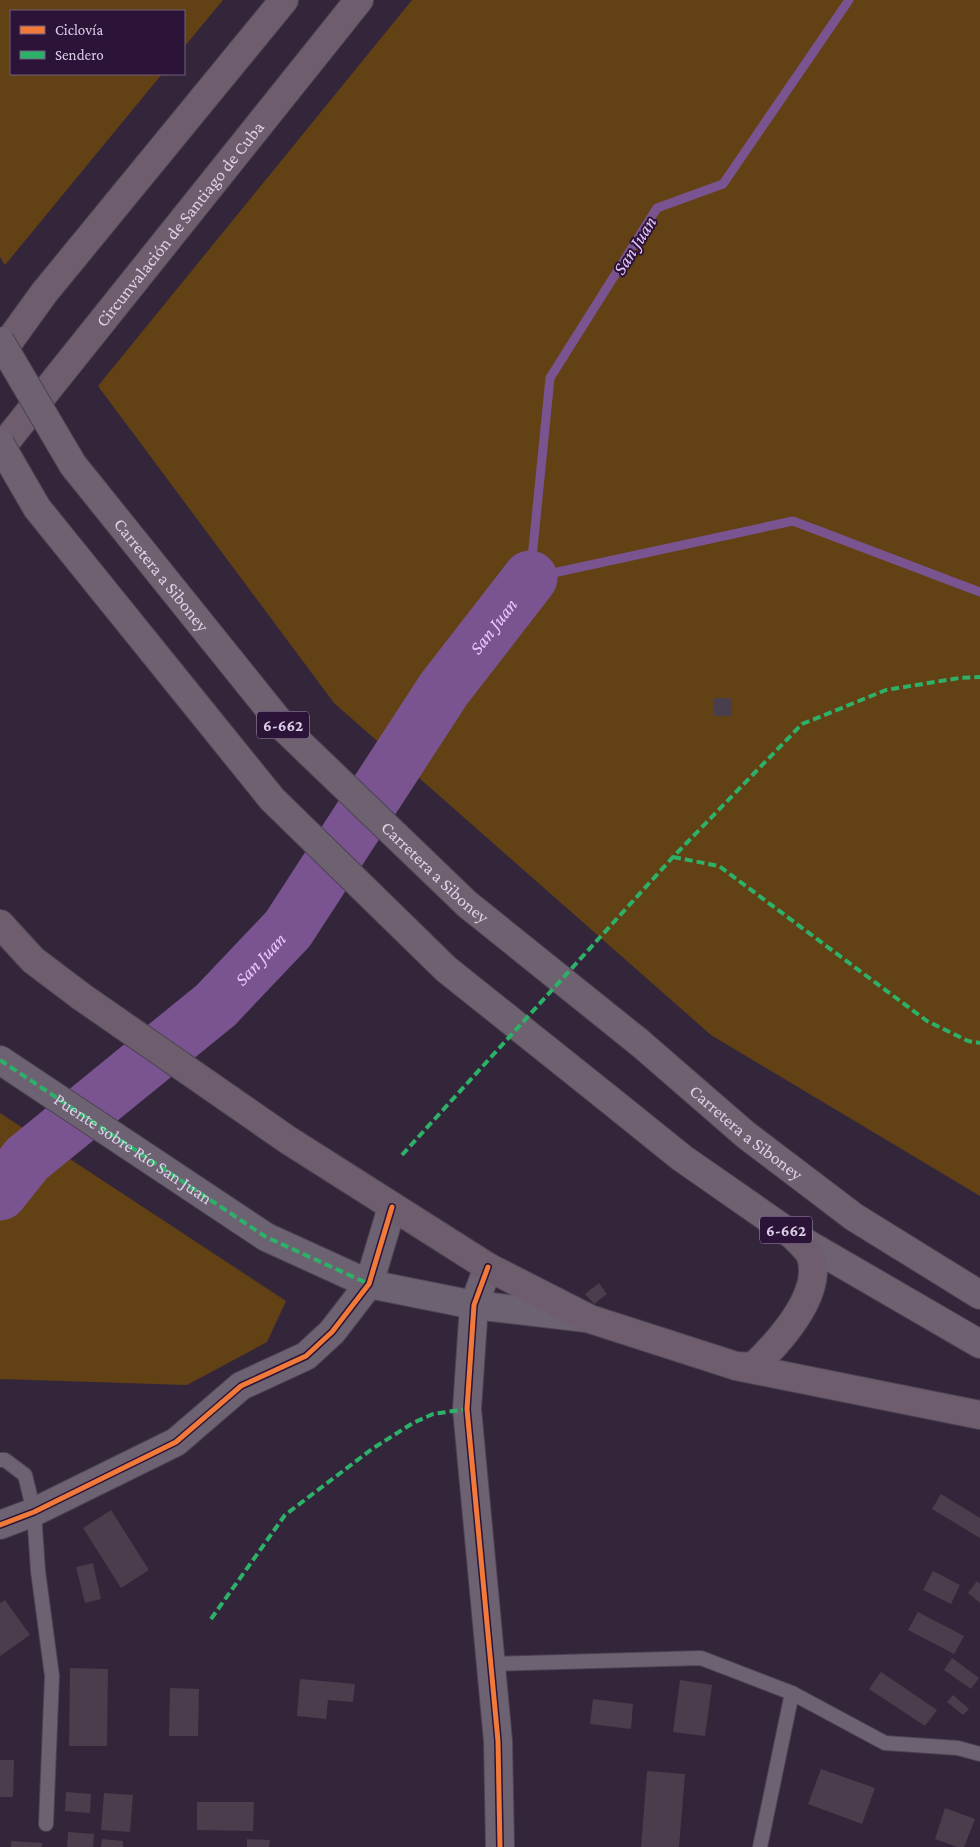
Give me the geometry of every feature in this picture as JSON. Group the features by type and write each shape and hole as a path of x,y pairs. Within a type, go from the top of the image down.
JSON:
{"highway":[{"path":"0,354 44,293 284,0"},
{"name":"Circunvalación de Santiago de Cuba","path":"0,449 359,0"},
{"path":"0,924 33,960 82,997 256,1118 488,1267 590,1319 736,1366 980,1415"},
{"path":"736,1366 753,1367 772,1348 807,1298 812,1279 811,1257 794,1236"}],"main road":[{"name":"Carretera a Siboney","path":"0,341 73,465 286,730 467,904 640,1043 746,1135 854,1217 980,1295"},
{"name":"6-662","path":"0,444 37,508 272,799 446,969 682,1158 794,1236 980,1344"}],"street":[{"name":"Puente sobre Río San Juan","path":"0,1060 266,1237 369,1284 474,1305 590,1319"},
{"path":"0,1525 34,1512 176,1442 241,1386 306,1356 332,1332 369,1284 392,1207"},
{"path":"488,1267 474,1305 467,1409 498,1741 500,1847"}],"lane":[{"path":"0,1460 4,1460 25,1475 34,1512 38,1571 52,1676 46,1824"},
{"path":"491,1664 702,1658 792,1693 885,1743 958,1748 980,1754"},
{"path":"760,1847 792,1693"}],"shaded area":[{"path":"0,0 223,0 185,46 185,10 10,10 10,75 161,75 5,265 0,257"},
{"path":"412,0 980,0 980,1196 711,1035 334,703 98,386"},
{"path":"0,1113 286,1301 267,1342 187,1385 0,1379"}],"building":[{"path":"714,698 732,698 732,716 714,716"},
{"path":"599,1283 607,1294 594,1304 585,1294"},
{"path":"941,1494 980,1518 980,1538 932,1509"},
{"path":"111,1510 149,1570 121,1588 83,1528"},
{"path":"93,1563 101,1599 85,1603 76,1567"},
{"path":"933,1571 960,1585 951,1604 923,1590"},
{"path":"977,1581 980,1584 980,1603 968,1593"},
{"path":"5,1600 30,1635 0,1656 0,1603"},
{"path":"918,1612 964,1636 954,1654 908,1630"},
{"path":"952,1658 979,1678 971,1689 944,1670"},
{"path":"70,1668 108,1669 107,1746 69,1746"},
{"path":"881,1672 937,1710 925,1726 869,1689"},
{"path":"300,1679 355,1684 353,1702 328,1700 326,1719 297,1716"},
{"path":"680,1680 712,1685 705,1736 673,1732"},
{"path":"170,1688 199,1689 198,1736 169,1736"},
{"path":"953,1695 969,1709 963,1715 947,1702"},
{"path":"593,1699 633,1704 631,1729 590,1724"},
{"path":"0,1760 14,1760 13,1797 0,1797"},
{"path":"821,1769 875,1788 862,1824 808,1804"},
{"path":"647,1771 685,1774 679,1847 641,1847"},
{"path":"66,1792 91,1794 90,1813 65,1811"},
{"path":"104,1793 133,1795 130,1832 101,1830"},
{"path":"197,1802 254,1802 253,1831 197,1830"},
{"path":"945,1808 975,1819 964,1847 957,1847 935,1839"},
{"path":"68,1832 94,1834 93,1847 67,1847"},
{"path":"102,1839 123,1841 123,1847 101,1847"},
{"path":"247,1839 270,1840 269,1847 247,1847"},
{"path":"11,1841 42,1843 42,1847 11,1847"}],"waterway":[{"name":"San Juan","path":"849,0 723,184 657,208 550,378 530,578 793,521 980,592"},
{"name":"San Juan","path":"0,1193 27,1159 216,1005 288,929 444,689 530,578"}],"marked path":[{"path":"402,1155 673,857 802,724 886,690 959,678 980,677"},
{"path":"673,857 719,866 927,1021 968,1041 980,1043"},
{"path":"0,1060 266,1237 369,1284"},
{"path":"211,1619 285,1515 372,1449 413,1423 433,1414 467,1409"}],"cycle path":[{"path":"0,1525 34,1512 176,1442 241,1386 306,1356 332,1332 369,1284 392,1207"},
{"path":"488,1267 474,1305 467,1409 498,1741 500,1847"}]}
